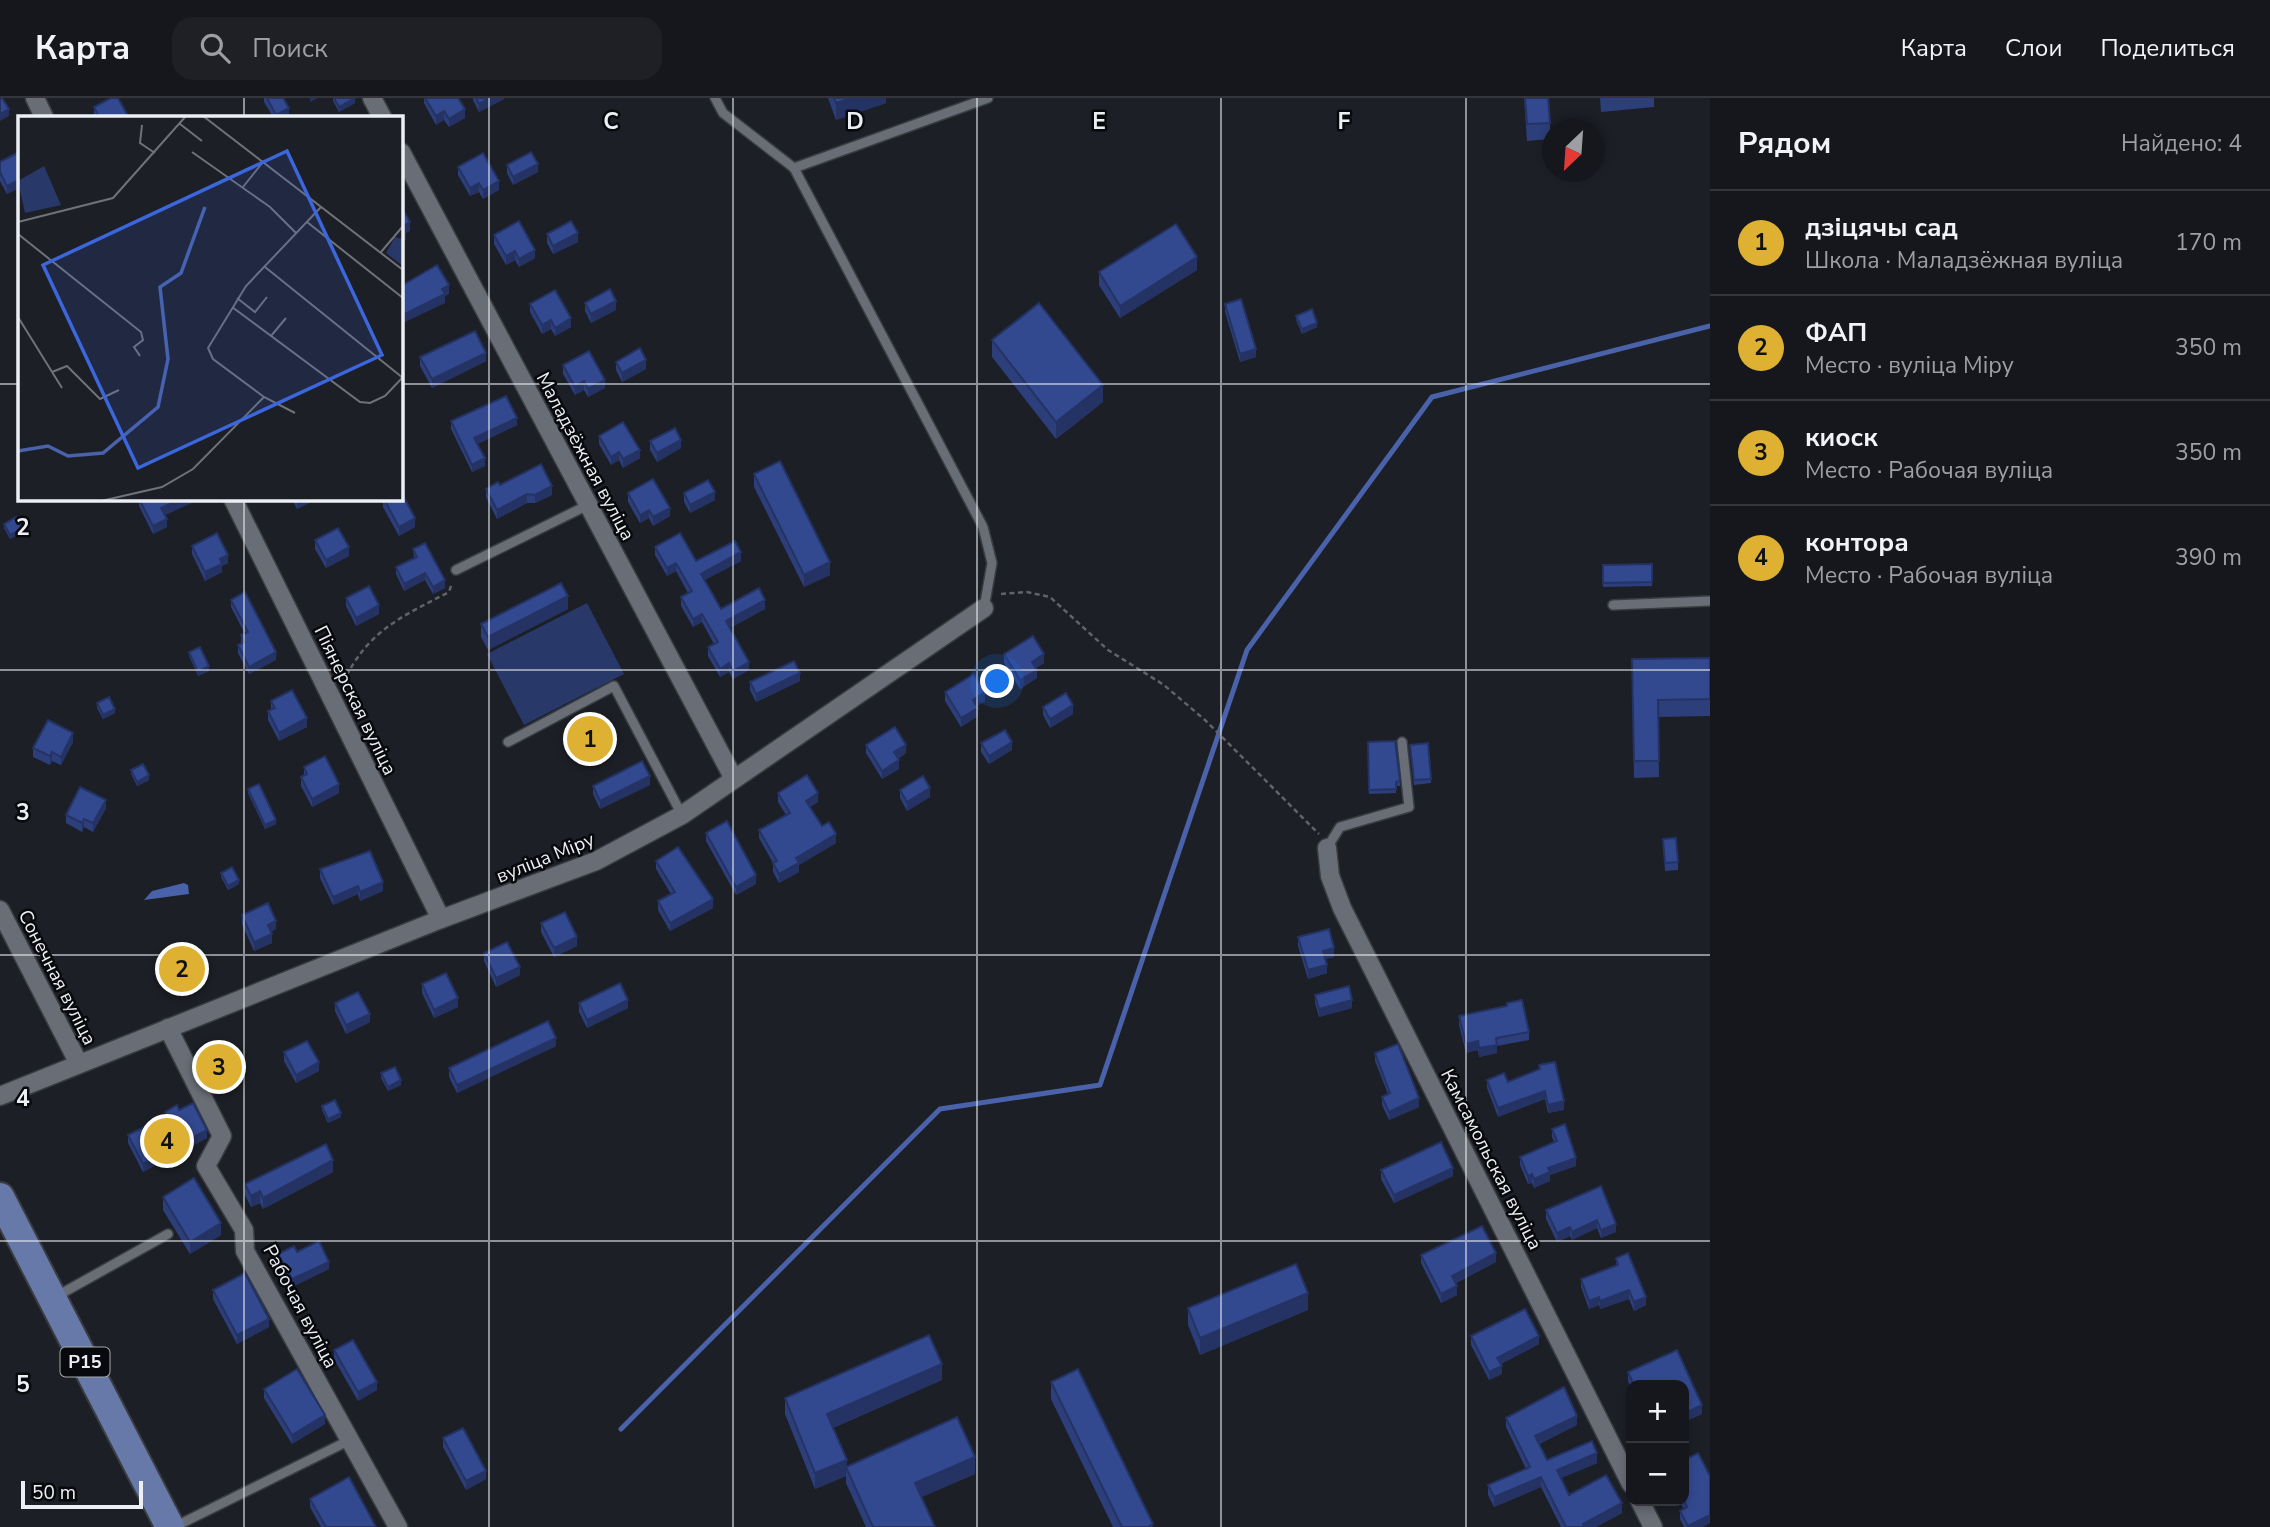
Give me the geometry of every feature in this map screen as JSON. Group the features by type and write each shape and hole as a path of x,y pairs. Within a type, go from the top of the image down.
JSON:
{"main road":[{"name":"Р15","path":"0,1197 172,1527"}],"street":[{"path":"34,98 43,116"},
{"path":"372,98 381,116"},
{"name":"Маладзёжная вуліца","path":"402,154 734,779"},
{"name":"Піянерская вуліца","path":"233,500 441,919"},
{"name":"вуліца Міру","path":"0,1096 441,919 596,861 682,815 986,601"},
{"name":"Камсамольская вуліца","path":"1327,848 1330,876 1352,930 1626,1474"},
{"name":"Сонечная вуліца","path":"0,910 79,1064"},
{"name":"Рабочая вуліца","path":"168,1028 222,1136 206,1166 244,1230 245,1251 398,1527"},
{"path":"1642,1506 1653,1527"}],"lane":[{"path":"715,98 723,113 794,168 984,527 992,563 986,601"},
{"path":"794,168 988,98"},
{"path":"456,570 588,505"},
{"path":"1613,605 1710,601"},
{"path":"508,742 614,686 682,815"},
{"path":"1327,848 1340,827 1409,807 1402,742"},
{"path":"52,1298 169,1234"},
{"path":"172,1527 350,1440"}],"path":[{"path":"336,706 351,667 375,634 449,592 456,570"},
{"path":"986,601 1027,592 1050,597 1108,650 1164,685 1210,725 1318,832 1327,848"}],"shaded area":[{"path":"587,603 624,674 524,725 487,654"},
{"path":"184,883 188,885 189,894 144,900 152,891"}],"building":[{"path":"0,98 9,109 0,114"},
{"path":"111,98 118,98 128,116 98,116 94,107"},
{"path":"267,98 283,98 289,108 276,115"},
{"path":"334,98 355,98 339,107"},
{"path":"425,98 458,98 465,109 449,119 444,111 436,116"},
{"path":"476,98 489,98 479,104"},
{"path":"834,98 851,98 836,103"},
{"path":"1525,98 1548,98 1550,119 1542,119 1542,123 1527,124"},
{"path":"531,152 538,164 513,177 507,165"},
{"path":"18,153 18,180 7,186 0,172 0,162"},
{"path":"483,153 499,181 483,190 479,183 470,188 458,167"},
{"path":"402,208 410,222 403,226 406,232 402,234"},
{"path":"519,221 535,250 519,259 515,251 506,256 494,235"},
{"path":"571,221 578,233 553,246 547,234"},
{"path":"1176,224 1197,257 1120,306 1099,272"},
{"path":"437,265 449,285 442,289 445,294 402,316 402,285"},
{"path":"610,289 616,301 591,314 585,303"},
{"path":"555,290 571,318 555,328 551,320 542,325 530,304"},
{"path":"1241,299 1256,349 1240,354 1225,304"},
{"path":"1039,303 1103,385 1056,422 992,340"},
{"path":"1312,309 1317,323 1302,329 1296,316"},
{"path":"475,331 486,353 432,379 420,357"},
{"path":"640,348 646,360 622,373 616,362"},
{"path":"589,351 605,380 588,389 584,381 575,387 563,365"},
{"path":"506,396 517,418 474,438 485,458 472,465 451,421"},
{"path":"623,422 640,450 623,459 619,452 611,457 599,436"},
{"path":"675,428 681,440 657,453 650,441"},
{"path":"780,461 830,562 804,575 754,474"},
{"path":"541,464 552,486 535,495 527,494 497,510 486,489 498,482 500,485"},
{"path":"653,479 670,508 653,517 649,510 640,515 628,493"},
{"path":"708,480 715,492 690,505 684,493"},
{"path":"402,494 415,518 399,527 385,500 402,500"},
{"path":"140,500 179,500 161,508 167,519 153,526"},
{"path":"16,517 22,529 10,535 4,524"},
{"path":"338,528 349,547 326,560 315,540"},
{"path":"217,533 228,555 220,559 222,564 205,572 192,546"},
{"path":"680,533 696,561 735,541 741,552 701,574 721,609 759,588 765,600 726,621 749,662 733,671 729,663 720,669 708,647 718,642 702,614 693,619 681,597 692,591 676,563 667,568 655,547"},
{"path":"425,543 445,580 433,587 425,573 404,584 396,567 417,557 413,549"},
{"path":"1652,564 1652,582 1603,583 1603,565"},
{"path":"561,583 568,596 488,637 481,624"},
{"path":"369,586 379,605 356,618 346,598"},
{"path":"245,592 276,652 249,667 238,645 244,642 241,635 248,632 231,600"},
{"path":"1033,636 1044,654 1032,662 1037,670 1020,680 1004,654"},
{"path":"200,647 209,666 198,672 189,652"},
{"path":"1710,658 1710,699 1658,700 1659,761 1634,761 1632,659"},
{"path":"794,661 800,673 756,694 750,682"},
{"path":"974,674 985,692 973,700 978,708 961,718 945,692"},
{"path":"292,690 307,718 279,733 268,711 275,708 271,701"},
{"path":"1066,693 1073,705 1050,719 1043,707"},
{"path":"109,697 115,709 103,715 97,703"},
{"path":"48,720 73,733 61,757 52,752 50,756 33,748"},
{"path":"895,727 906,745 894,752 899,760 882,771 866,745"},
{"path":"1005,730 1012,742 989,756 981,743"},
{"path":"1395,741 1400,781 1396,782 1396,789 1369,790 1368,742"},
{"path":"1428,743 1431,779 1414,780 1410,745"},
{"path":"325,756 339,784 312,799 301,777 307,774 304,767"},
{"path":"642,761 650,776 600,801 593,786"},
{"path":"143,764 149,775 137,782 131,770"},
{"path":"807,775 818,793 806,801 822,826 829,822 836,834 796,858 799,863 779,874 773,863 777,861 759,830 790,813 778,793"},
{"path":"923,776 930,788 907,802 900,790"},
{"path":"259,784 276,820 265,825 248,789"},
{"path":"80,787 106,800 93,823 84,819 82,823 66,815"},
{"path":"727,821 756,875 736,887 706,833"},
{"path":"1676,838 1678,862 1665,863 1663,839"},
{"path":"678,847 713,899 670,923 658,901 675,892 656,861"},
{"path":"370,851 383,882 360,892 358,886 333,897 320,869"},
{"path":"232,867 239,880 228,886 221,873"},
{"path":"268,903 276,921 268,925 272,934 254,942 242,915"},
{"path":"565,912 577,937 554,948 541,923"},
{"path":"1329,929 1334,948 1323,951 1327,965 1308,970 1298,937"},
{"path":"507,942 520,967 496,978 484,953"},
{"path":"169,947 197,950 195,971 186,970 185,981 165,980"},
{"path":"446,973 458,998 434,1010 422,984"},
{"path":"620,983 628,1000 587,1020 579,1003"},
{"path":"1349,986 1352,1000 1319,1009 1315,995"},
{"path":"358,992 370,1014 346,1025 335,1003"},
{"path":"1522,1000 1529,1032 1496,1038 1497,1045 1479,1048 1478,1041 1466,1044 1459,1016 1507,1006 1507,1003"},
{"path":"548,1021 556,1038 457,1085 449,1068"},
{"path":"307,1041 319,1062 296,1075 284,1052"},
{"path":"1398,1044 1419,1098 1389,1112 1382,1097 1390,1093 1375,1053"},
{"path":"1555,1062 1564,1101 1548,1105 1545,1091 1498,1108 1487,1080 1504,1073 1508,1082 1540,1069 1539,1065"},
{"path":"395,1067 401,1080 388,1087 381,1073"},
{"path":"335,1100 341,1113 328,1119 322,1106"},
{"path":"193,1103 207,1130 143,1164 128,1135 167,1116 165,1112 177,1105 179,1110"},
{"path":"1565,1124 1576,1158 1548,1168 1550,1172 1534,1179 1532,1174 1528,1176 1520,1157 1557,1141 1552,1129"},
{"path":"1441,1142 1453,1168 1394,1195 1381,1170"},
{"path":"326,1144 333,1160 263,1198 260,1191 251,1196 245,1184"},
{"path":"194,1178 221,1223 190,1242 163,1197"},
{"path":"1601,1186 1616,1224 1601,1230 1597,1220 1572,1232 1570,1227 1557,1233 1546,1210"},
{"path":"1482,1226 1496,1253 1452,1276 1457,1286 1441,1294 1421,1255"},
{"path":"319,1241 329,1262 292,1279 278,1254 294,1246 297,1252"},
{"path":"1628,1253 1646,1297 1634,1302 1629,1290 1600,1301 1599,1297 1589,1301 1581,1279 1618,1265 1616,1258"},
{"path":"1296,1264 1308,1293 1200,1338 1188,1308"},
{"path":"245,1273 269,1319 237,1335 213,1290"},
{"path":"1525,1309 1539,1336 1497,1358 1502,1366 1489,1372 1471,1336"},
{"path":"929,1335 942,1364 827,1414 847,1460 815,1473 785,1398"},
{"path":"353,1340 377,1382 358,1392 334,1350"},
{"path":"1677,1350 1702,1405 1689,1412 1689,1380 1632,1380 1628,1372"},
{"path":"297,1369 325,1415 292,1435 264,1389"},
{"path":"1078,1369 1153,1524 1148,1527 1122,1527 1051,1382"},
{"path":"1564,1387 1577,1416 1535,1436 1547,1460 1592,1441 1597,1453 1557,1470 1569,1495 1606,1475 1622,1503 1583,1524 1584,1527 1566,1527 1541,1477 1494,1497 1488,1485 1530,1467 1506,1418"},
{"path":"957,1417 975,1457 915,1483 935,1527 873,1527 846,1467"},
{"path":"463,1428 486,1471 466,1481 443,1438"},
{"path":"1698,1453 1710,1476 1710,1515 1688,1526 1680,1511 1689,1506 1689,1458"},
{"path":"349,1477 376,1527 326,1527 310,1499"}],"waterway":[{"path":"621,1429 940,1109 1100,1085 1247,650 1432,397 1710,326"}],"place":[{"name":"дзіцячы сад","path":"590,739"},
{"name":"ФАП","path":"182,969"},
{"name":"киоск","path":"219,1067"},
{"name":"контора","path":"167,1141"}]}
